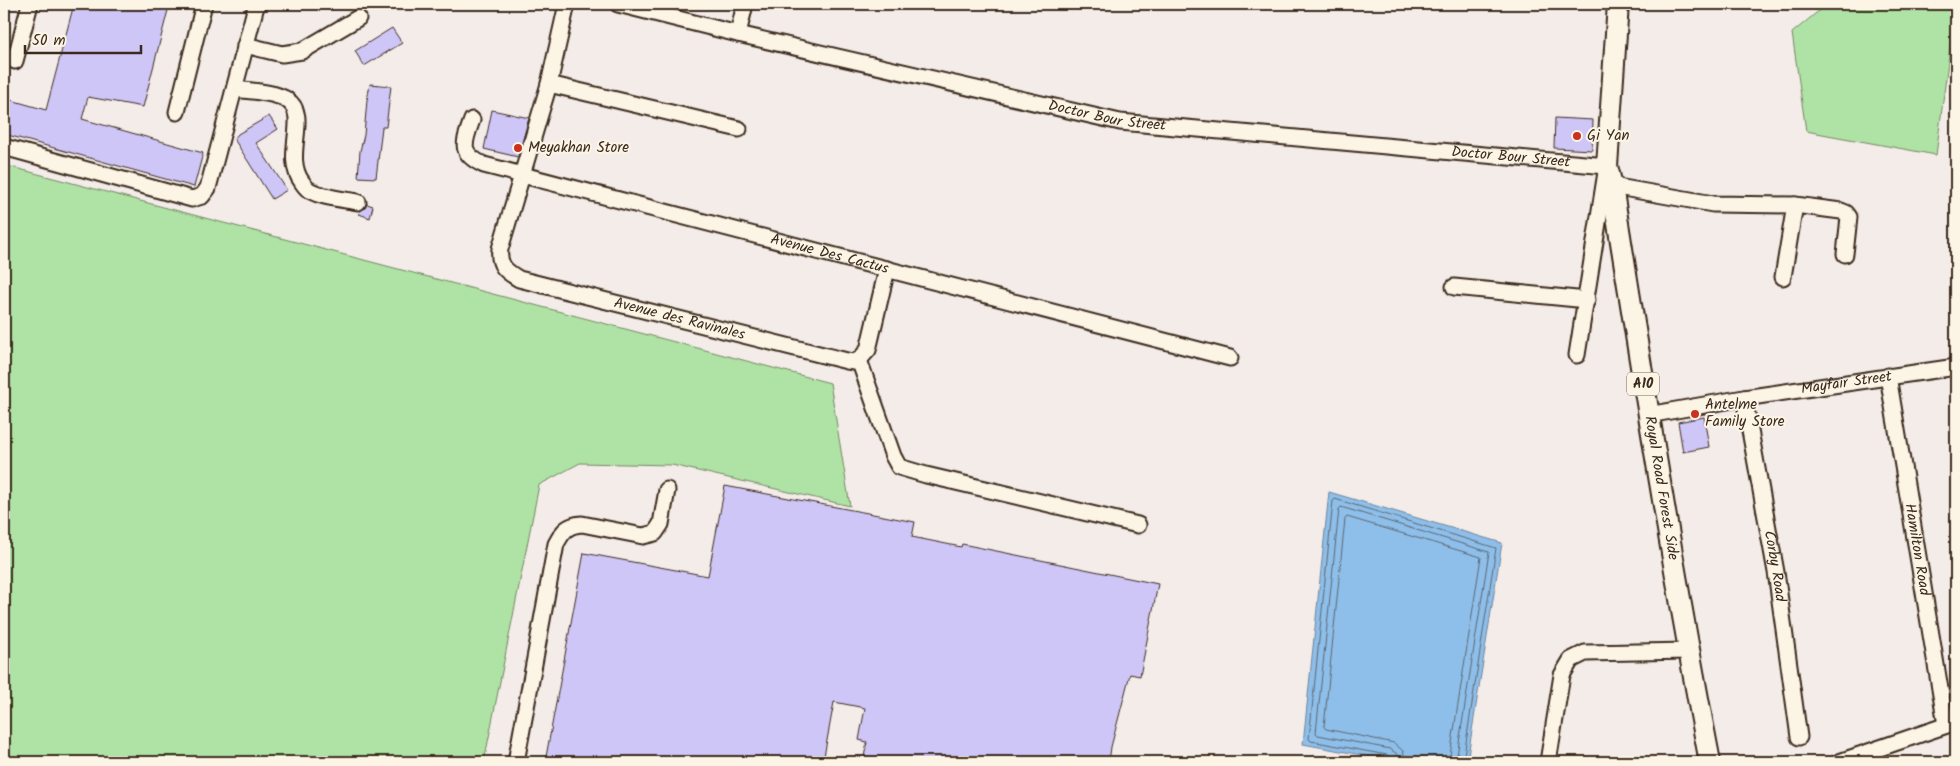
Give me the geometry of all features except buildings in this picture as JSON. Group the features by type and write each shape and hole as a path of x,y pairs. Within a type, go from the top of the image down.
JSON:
{"main road":[{"name":"Royal Road Forest Side","path":"1618,4 1607,166 1612,186 1648,415 1710,762"}],"street":[{"path":"15,61 30,4"},
{"path":"178,112 204,4"},
{"path":"4,147 192,199 202,196 208,188 235,89 254,4"},
{"path":"521,175 549,84 567,4"},
{"name":"Doctor Bour Street","path":"618,4 665,10 738,34 1120,122 1607,166"},
{"path":"738,34 745,4"},
{"path":"245,46 282,54 302,51 358,18"},
{"path":"549,84 739,129"},
{"path":"235,89 278,96 288,100 296,108 298,118 293,159 299,178 308,190 318,194 358,202"},
{"name":"Avenue Des Cactus","path":"472,120 465,142 468,155 484,165 1230,358"},
{"path":"1577,355 1607,166"},
{"name":"Avenue des Ravinales","path":"521,175 500,249 499,258 502,266 508,273 519,278 847,361 854,362 859,360"},
{"path":"1612,186 1713,204 1794,206 1846,213 1848,217 1845,254"},
{"path":"1783,277 1794,206"},
{"path":"886,270 868,350 859,360 893,456 899,467 926,476 1138,525"},
{"path":"1454,287 1587,300"},
{"name":"Mayfair Street","path":"1648,415 1888,376 1956,368"},
{"name":"Hamilton Road","path":"1888,376 1951,723"},
{"name":"Corby Road","path":"1744,398 1776,572 1799,737"},
{"path":"516,762 556,544 564,530 572,525 582,524 643,536 655,533 660,524 667,490"},
{"path":"1548,762 1562,675 1571,660 1585,653 1689,651"},
{"path":"1839,762 1951,723"}],"green space":[{"path":"1827,4 1956,4 1956,29 1952,31 1936,155 1806,131 1792,33"},
{"path":"4,165 830,383 850,506 672,465 580,463 539,485 484,762 4,762"}],"water":[{"path":"1329,492 1502,543 1467,762 1399,762 1303,744"}],"place":[{"name":"Gi Yan","path":"1577,136"},
{"name":"Meyakhan Store","path":"518,148"},
{"name":"Antelme Family Store","path":"1695,414"}]}
